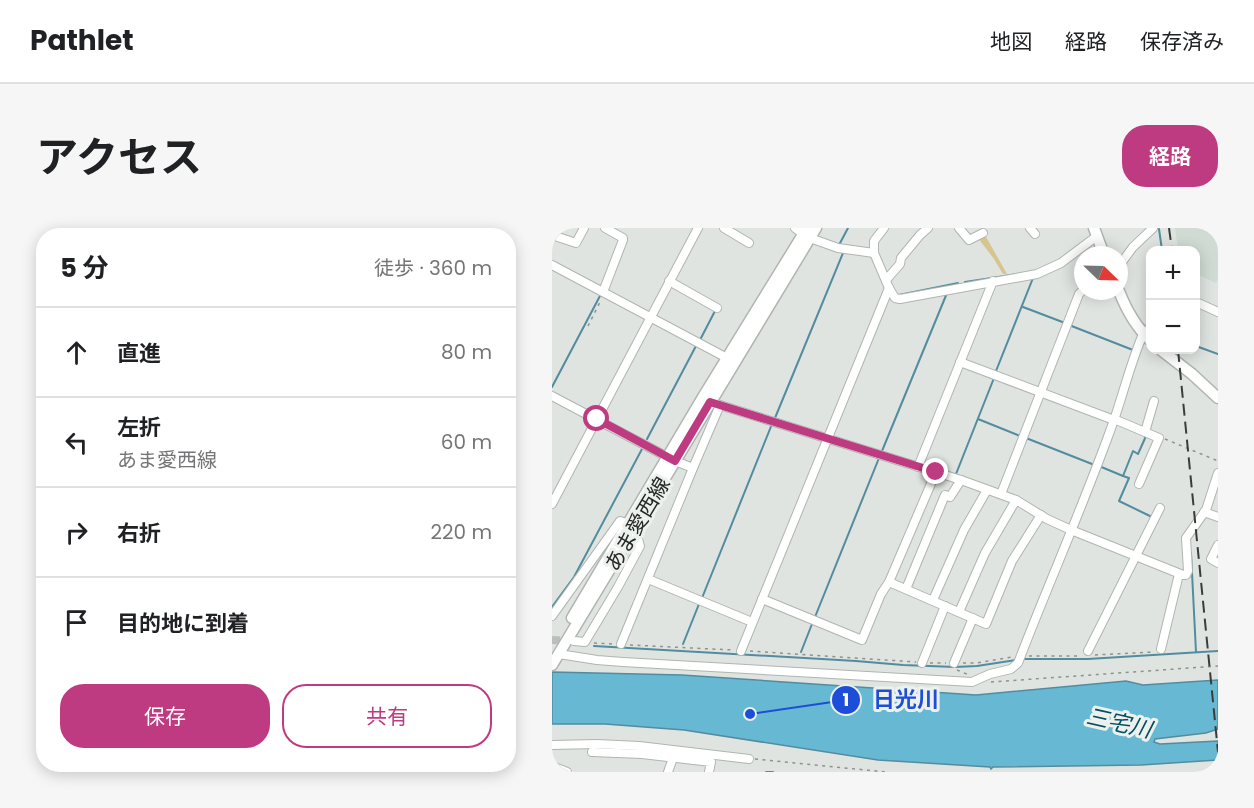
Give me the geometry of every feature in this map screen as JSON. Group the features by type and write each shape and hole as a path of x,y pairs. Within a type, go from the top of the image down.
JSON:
{"main road":[{"name":"あま愛西線","path":"555,657 672,459 727,358 804,232 816,228"},
{"name":"あま愛西線","path":"672,459 715,404 804,232"},
{"path":"1095,232 1100,246"},
{"path":"1123,300 1131,316 1146,332"},
{"path":"1166,354 1218,398"}],"street":[{"path":"552,235 576,243 584,228"},
{"path":"604,293 623,242 620,232 605,228"},
{"path":"552,504 698,228"},
{"path":"724,228 749,243"},
{"path":"884,228 874,242 874,253 887,284 896,298 900,299 1037,274 1061,263 1095,232"},
{"path":"914,228 920,235"},
{"path":"741,651 887,284 900,264 901,258 928,228"},
{"path":"959,228 969,240 983,233"},
{"path":"1128,254 1153,228"},
{"path":"804,232 838,248 874,253"},
{"path":"553,267 727,358"},
{"path":"669,281 717,308"},
{"path":"918,467 993,281"},
{"path":"1000,494 1077,300"},
{"path":"1200,304 1218,312"},
{"path":"555,657 974,681 1011,669 1018,663 1021,656 1114,420 1134,356 1146,337"},
{"path":"960,362 1159,438 1139,484"},
{"path":"552,396 693,468"},
{"path":"1145,432 1154,401"},
{"path":"621,644 693,468 715,404 1000,494 1016,500 1071,530 1186,575 1188,572 1186,538 1204,512 1218,473"},
{"path":"762,599 862,640 936,472"},
{"path":"906,589 945,495 951,497 961,480"},
{"path":"933,600 964,530 987,490"},
{"path":"959,612 985,553 1016,500"},
{"path":"1087,653 1160,508"},
{"path":"1204,512 1218,517"},
{"path":"889,582 986,624 1012,561 1041,515"},
{"path":"552,616 620,521 631,526 640,546 585,642 574,641"},
{"path":"1218,545 1211,559 1218,562"},
{"path":"1161,649 1179,574"},
{"path":"648,579 753,622"},
{"path":"922,663 945,606"},
{"path":"954,666 974,618"},
{"path":"552,745 639,746 749,759"},
{"path":"592,752 642,754 711,762 709,772"},
{"path":"668,772 673,758"},
{"path":"552,766 567,772"}],"path":[{"path":"588,326 604,293"},
{"path":"1159,438 1218,461"},
{"path":"585,642 954,666 1021,656 1087,653"},
{"path":"1096,655 1161,651 1161,649"},
{"path":"954,666 979,683 1218,666"},
{"path":"749,759 886,772"}],"shaded area":[{"path":"1175,228 1218,228 1218,278 1216,283 1200,276 1200,246 1177,246"},
{"path":"985,235 1007,274 1003,274 978,238"}],"water":[{"name":"三宅川","path":"552,672 682,675 976,695 1126,681 1143,685 1218,680 1218,729 1206,733 1155,739 1154,742 1160,744 1218,741 1218,760 1141,765 993,767 991,769 990,767 878,760 684,730 605,724 552,724"}],"waterway":[{"path":"839,245 848,228"},
{"path":"1159,229 1161,246"},
{"path":"775,418 843,253"},
{"path":"965,282 1018,274"},
{"path":"996,371 1033,278"},
{"path":"899,295 958,283"},
{"path":"882,451 947,293"},
{"path":"552,387 601,294"},
{"path":"1023,307 1065,323"},
{"path":"700,340 716,309"},
{"path":"1069,325 1133,350"},
{"path":"647,439 697,344"},
{"path":"1200,347 1218,354"},
{"path":"956,474 994,378"},
{"path":"978,419 1020,436"},
{"path":"702,598 772,424"},
{"path":"1099,466 1123,476 1133,451 1138,454 1146,436"},
{"path":"1026,438 1092,464"},
{"path":"552,607 574,577 642,449"},
{"path":"815,617 879,458"},
{"path":"1123,476 1129,478 1119,501 1152,517"},
{"path":"1191,553 1196,652"},
{"path":"683,644 699,604"},
{"path":"801,652 812,624"},
{"path":"594,646 955,667 1016,660"},
{"path":"1023,659 1088,659 1218,651"},
{"path":"766,772 773,772"}],"tunnel":[{"path":"552,640 569,641"}],"railway":[{"path":"1169,228 1171,246"},
{"path":"1178,354 1218,752"}],"place":[{"name":"日光川","path":"750,714"}],"route":[{"path":"597,419 675,461 710,402 936,472"}]}
